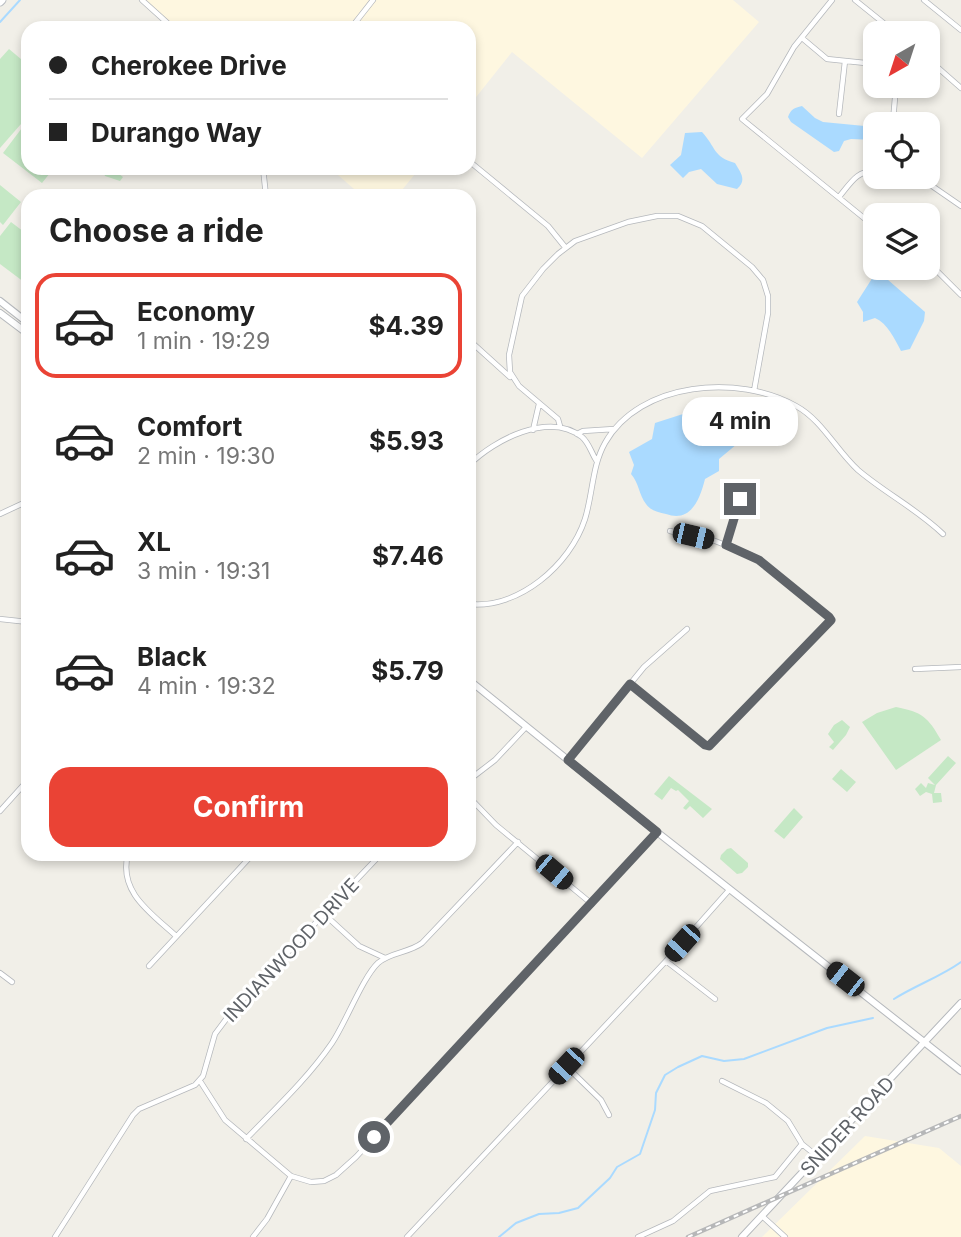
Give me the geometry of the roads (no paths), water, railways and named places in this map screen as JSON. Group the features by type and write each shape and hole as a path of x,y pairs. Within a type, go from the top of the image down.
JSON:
{"street":[{"path":"142,0 165,21"},
{"path":"356,21 373,0"},
{"path":"832,0 794,47 767,94 742,119 863,217"},
{"path":"855,0 881,21"},
{"path":"924,0 961,30"},
{"path":"802,38 827,59 863,63"},
{"path":"839,114 845,61"},
{"path":"940,69 961,88"},
{"path":"476,167 548,226 565,247"},
{"path":"839,197 863,172"},
{"path":"936,189 961,206"},
{"path":"514,379 509,368 509,355 520,300 531,282 565,247 595,233 657,216 687,218 712,233 752,267 766,288 768,313 754,391"},
{"path":"940,273 961,295"},
{"path":"0,301 21,318"},
{"path":"0,313 21,329"},
{"path":"476,346 558,419 560,426"},
{"path":"476,604 485,604 517,594 542,578 565,557 585,520 596,460 615,429 645,405 681,391 703,388 754,391 780,398 803,410 859,470 943,534"},
{"path":"533,430 539,403"},
{"path":"476,460 492,447 533,430 560,426 587,442 596,460"},
{"path":"577,434 583,430 615,429"},
{"path":"726,545 740,499"},
{"path":"0,514 21,504"},
{"path":"630,684 709,746 831,618 759,560 726,545 670,531"},
{"path":"0,619 21,621"},
{"path":"568,760 650,660 687,629"},
{"path":"915,669 961,667"},
{"path":"476,686 961,1071"},
{"path":"476,774 503,753 526,727"},
{"path":"0,811 21,788"},
{"path":"476,805 485,816 592,904"},
{"path":"56,1237 132,1115 200,1081 225,1120 291,1176 307,1182 329,1179 346,1166 657,832"},
{"path":"246,1139 321,1058 345,1022 376,965 385,958 422,943 517,842"},
{"path":"127,861 126,875 132,891 176,936"},
{"path":"149,966 246,861"},
{"name":"INDIANWOOD DRIVE","path":"200,1081 212,1043 233,1010 374,861"},
{"path":"407,1237 730,890"},
{"path":"324,914 359,946 385,958"},
{"path":"666,961 715,999"},
{"path":"0,973 12,982"},
{"name":"SNIDER ROAD","path":"742,1237 961,1005"},
{"path":"566,1066 601,1100 609,1115"},
{"path":"722,1081 766,1103 788,1121 802,1144 818,1157"},
{"path":"638,1237 673,1221 709,1191 775,1177 802,1144"},
{"path":"253,1237 267,1219 291,1176"},
{"path":"762,1216 785,1237"}],"water":[{"path":"802,106 823,122 863,126 863,140 844,141 839,151 834,152 791,122 788,117 795,108"},
{"path":"702,132 719,155 735,163 742,179 737,189 717,184 701,169 689,172 683,178 670,165 681,155 685,133"},
{"path":"871,280 888,280 925,312 924,321 910,349 901,351 884,324 875,318 863,322 863,312 857,302"},
{"path":"765,402 751,428 719,459 719,471 705,479 697,501 688,512 675,516 655,511 648,506 631,474 634,465 629,452 652,439 655,423 683,414 740,416"}],"waterway":[{"path":"0,22 20,0"},
{"path":"894,999 961,962"},
{"path":"499,1237 516,1223 539,1214 578,1208 610,1178 617,1167 640,1154 655,1110 656,1093 665,1075 678,1067 702,1056 724,1061 744,1059 827,1028 873,1018"}],"railway":[{"path":"688,1237 961,1116"}]}
